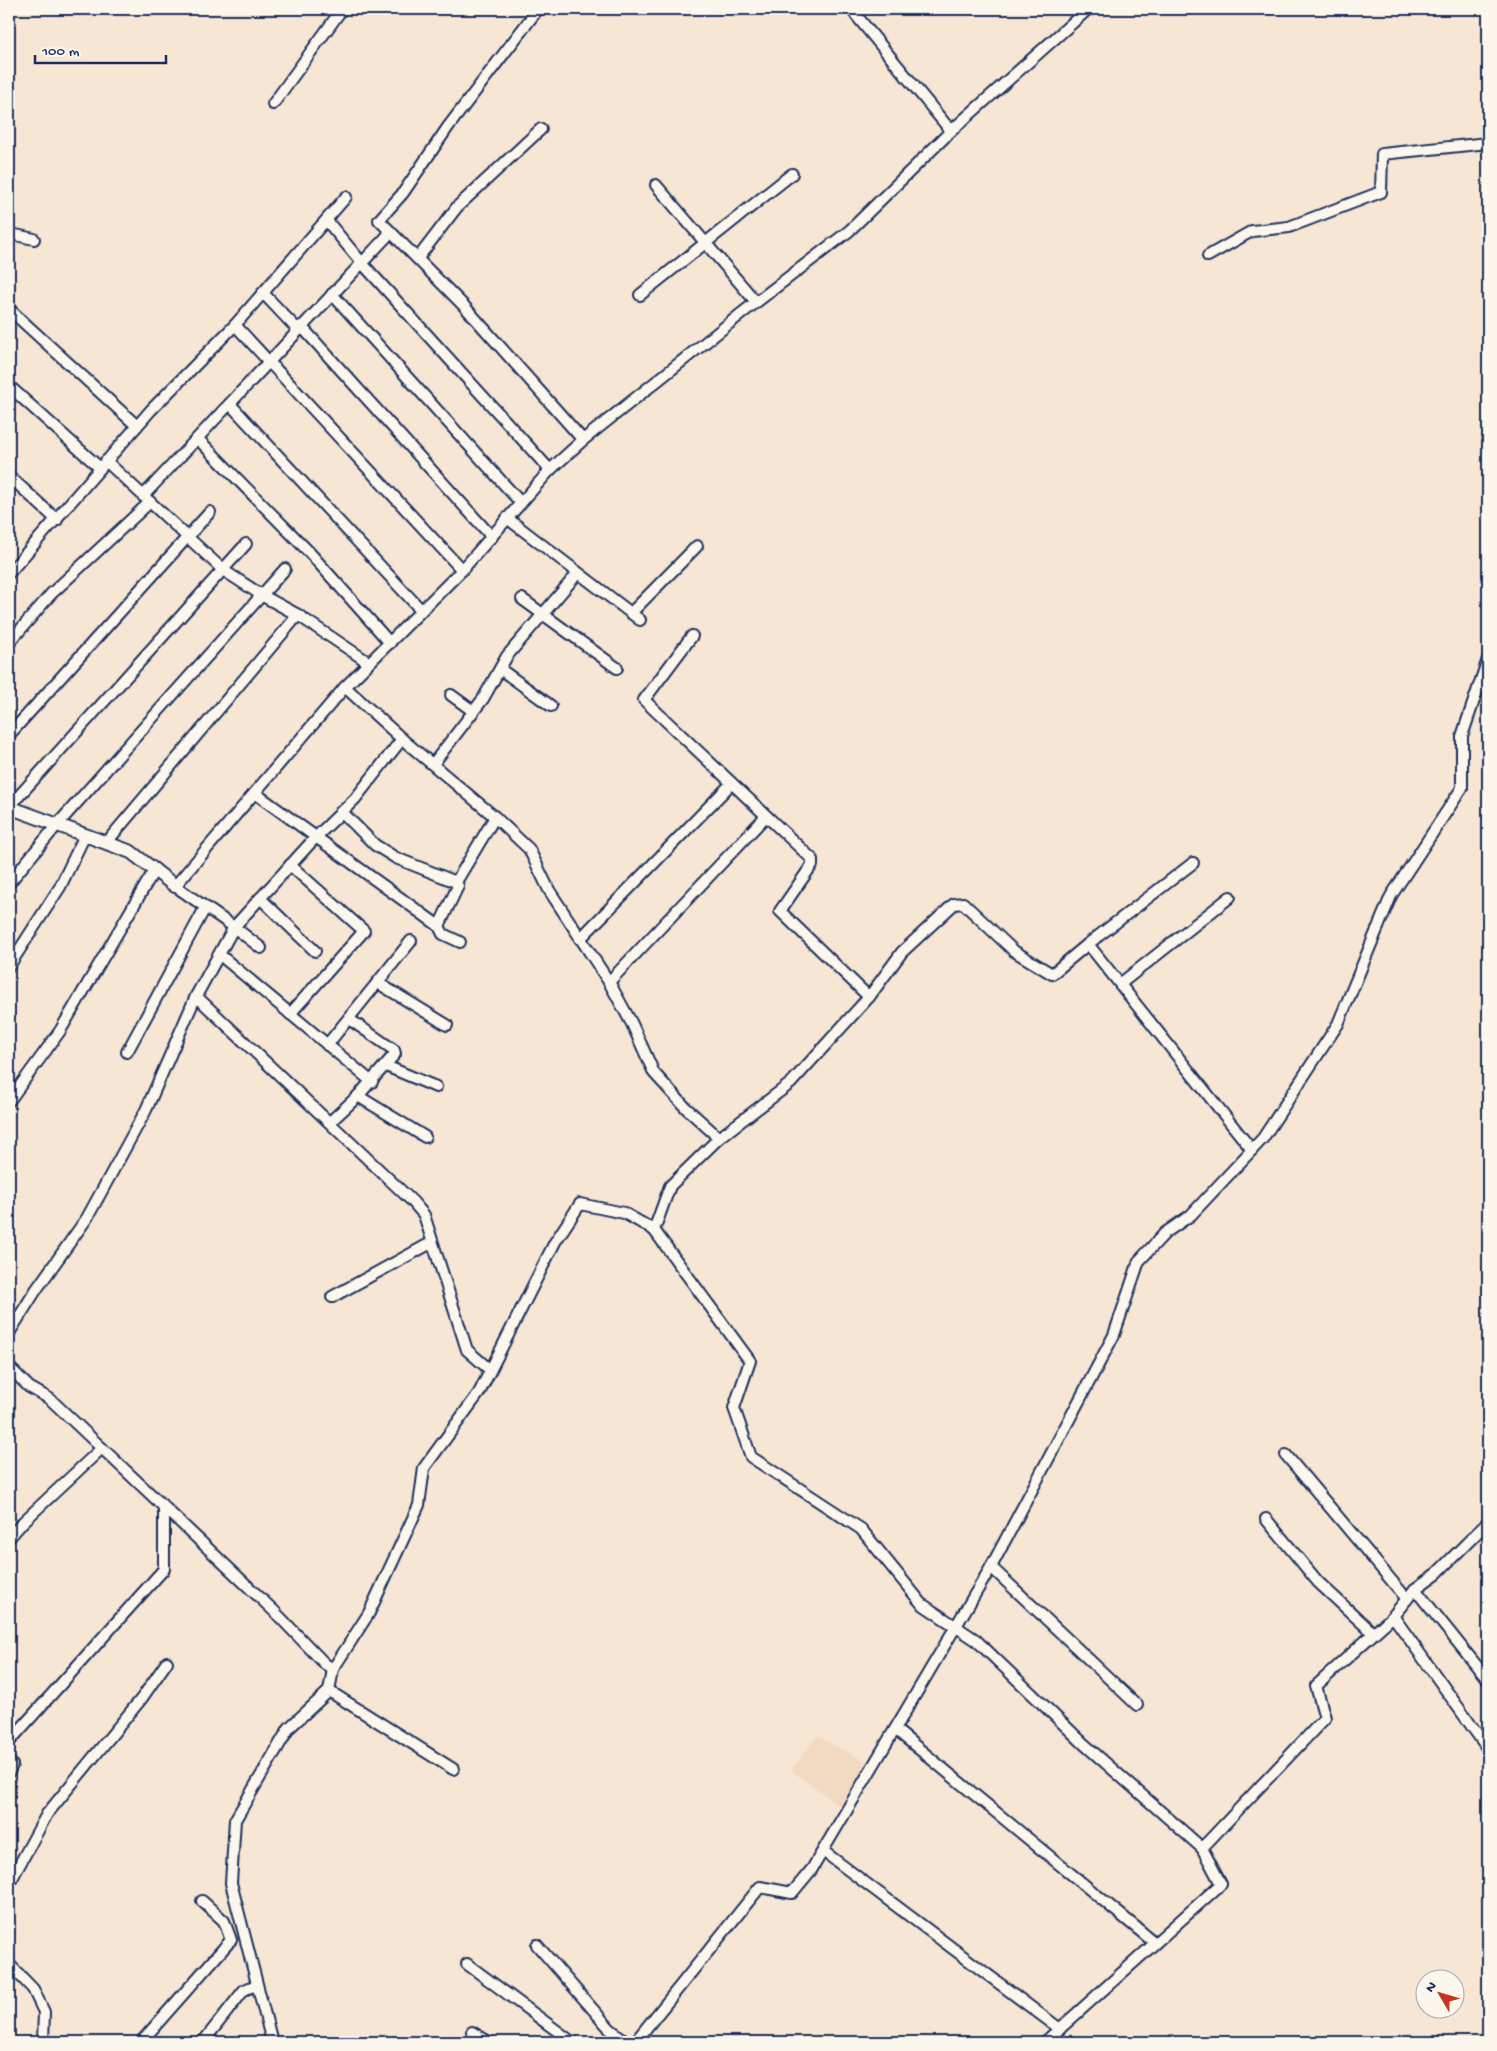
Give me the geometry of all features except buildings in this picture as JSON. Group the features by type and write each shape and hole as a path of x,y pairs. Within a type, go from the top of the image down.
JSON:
{"street":[{"path":"273,104 342,9"},
{"path":"538,9 448,126 403,193 380,220 418,258 583,440"},
{"path":"851,9 951,131"},
{"path":"175,886 345,687 462,570 550,470 583,440 756,302 849,231 951,131 1088,9"},
{"path":"418,258 457,207 541,129"},
{"path":"1208,256 1252,231 1289,227 1381,192 1382,154 1488,144"},
{"path":"640,295 792,174"},
{"path":"656,185 756,302"},
{"path":"9,571 57,520 137,426 235,325 346,198"},
{"path":"327,221 362,263 550,470"},
{"path":"9,643 51,594 147,499 269,360 391,232"},
{"path":"9,236 11,234 34,239"},
{"path":"263,293 300,328 492,537"},
{"path":"332,294 521,504"},
{"path":"9,309 137,426"},
{"path":"235,325 462,570"},
{"path":"9,386 103,465 147,499 223,570 263,596 298,615 368,662"},
{"path":"230,404 421,610"},
{"path":"198,439 309,552 390,643"},
{"path":"9,476 57,520"},
{"path":"9,735 210,512"},
{"path":"508,518 640,620"},
{"path":"246,544 9,807 132,852 175,886 261,948"},
{"path":"631,613 697,546"},
{"path":"9,883 57,825 285,570"},
{"path":"433,764 473,711 507,656 578,573"},
{"path":"522,599 544,613 617,668"},
{"path":"106,843 298,615"},
{"path":"692,636 644,700 813,862 781,908 781,913 870,997"},
{"path":"635,2042 760,1887 792,1893 812,1869 896,1730 954,1626 972,1603 1114,1335 1139,1261 1165,1233 1191,1215 1263,1138 1338,1024 1391,896 1462,788 1462,736 1488,659"},
{"path":"500,670 551,706"},
{"path":"345,687 402,739 495,817 529,849 549,890 609,982 632,1024 654,1073 686,1108 719,1138"},
{"path":"451,695 473,711"},
{"path":"9,1333 36,1290 87,1218 146,1110 196,996 234,927 315,838 355,799 402,739"},
{"path":"580,939 731,784"},
{"path":"255,793 439,926 443,934 460,942"},
{"path":"341,811 375,844 396,858 456,882"},
{"path":"609,982 766,816"},
{"path":"439,926 458,886 456,882 495,817"},
{"path":"9,966 60,887 85,835"},
{"path":"654,1230 670,1186 719,1138 791,1083 870,997 902,952 954,904 959,902 963,904 1014,951 1052,974 1192,863"},
{"path":"290,865 364,932 290,1014"},
{"path":"9,1101 60,1031 155,869"},
{"path":"1120,984 1230,897"},
{"path":"260,898 315,951"},
{"path":"127,1052 205,908"},
{"path":"327,1045 411,941"},
{"path":"1088,944 1252,1150"},
{"path":"220,954 372,1082"},
{"path":"378,983 447,1025"},
{"path":"196,996 330,1122 413,1202 424,1215 431,1243 467,1350 490,1370"},
{"path":"330,1122 372,1082 395,1056 394,1050 349,1019"},
{"path":"386,1066 436,1087"},
{"path":"358,1096 425,1137"},
{"path":"272,2042 256,1986 231,1883 235,1820 289,1728 329,1691 333,1669 369,1613 419,1505 424,1468 480,1393 555,1242 580,1204 624,1213 654,1230 750,1361 734,1408 751,1457 861,1529 922,1604 976,1640 1084,1744 1202,1848 1220,1884 1045,2042"},
{"path":"332,1296 431,1243"},
{"path":"9,1367 29,1387 50,1398 274,1611 325,1664 333,1669"},
{"path":"9,1538 23,1522 102,1448"},
{"path":"1286,1455 1408,1599"},
{"path":"9,1742 164,1569 164,1506"},
{"path":"1266,1519 1318,1582 1373,1633"},
{"path":"1202,1848 1325,1718 1316,1686 1393,1616 1416,1589 1437,1574 1488,1522"},
{"path":"991,1567 1137,1705"},
{"path":"1416,1589 1488,1680"},
{"path":"1393,1616 1488,1748"},
{"path":"9,1884 47,1814 142,1698 166,1662"},
{"path":"329,1691 453,1769"},
{"path":"896,1730 1155,1943"},
{"path":"9,1761 12,1765 9,1772"},
{"path":"823,1851 1060,2029"},
{"path":"141,2042 230,1940 224,1921 202,1901"},
{"path":"537,1945 610,2029 627,2042"},
{"path":"9,1964 33,1989 44,2012 43,2042"},
{"path":"467,1964 572,2042"},
{"path":"203,2042 244,1990 256,1986"},
{"path":"472,2032 489,2042"}],"shaded area":[{"path":"817,1736 867,1762 841,1807 791,1770"}]}
